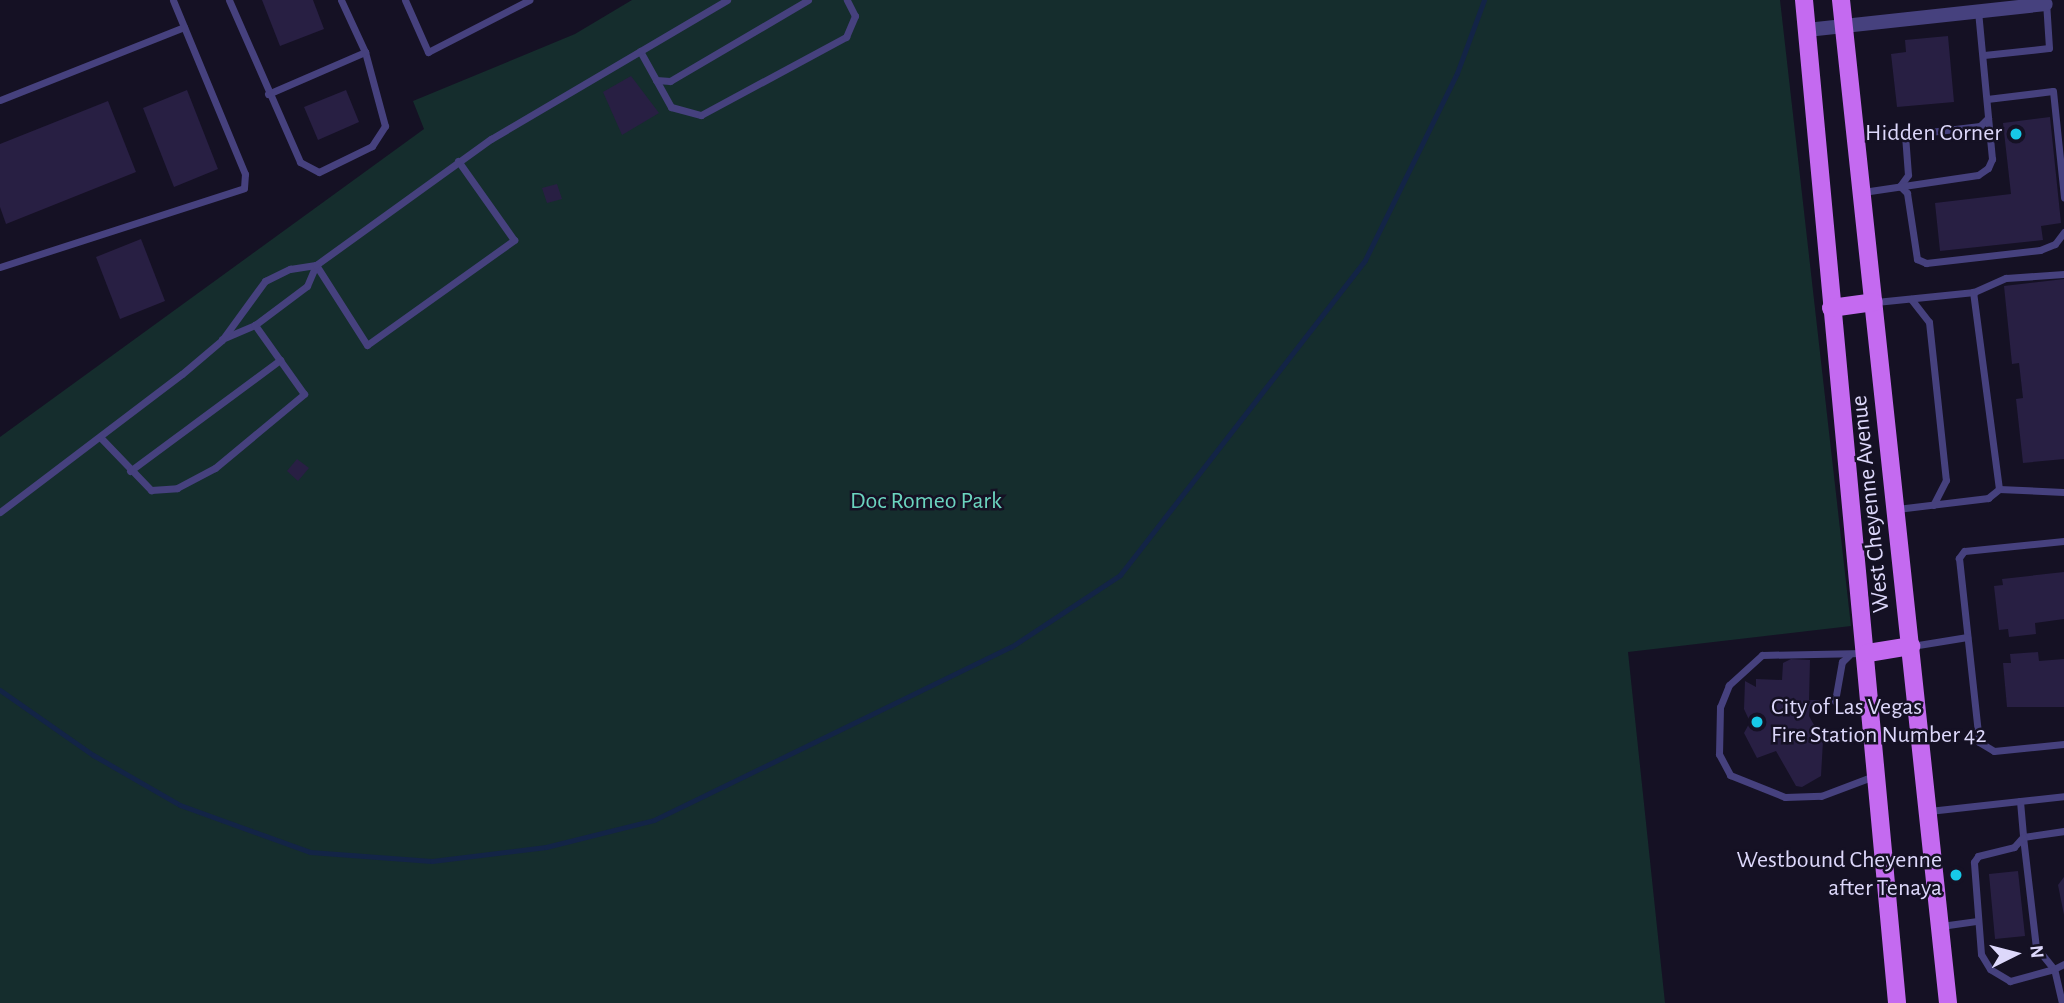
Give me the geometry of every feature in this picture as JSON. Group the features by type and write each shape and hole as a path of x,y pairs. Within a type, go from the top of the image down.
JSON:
{"main road":[{"name":"West Cheyenne Avenue","path":"1804,0 1859,654 1878,775 1897,1003"},
{"name":"West Cheyenne Avenue","path":"1841,0 1948,1003"},
{"path":"1831,308 1874,302"},
{"path":"1859,654 1911,646"}],"street":[{"path":"1807,30 1978,12 2048,1"}],"lane":[{"path":"0,267 244,188 245,174 173,0"},
{"path":"229,0 300,162 319,172 372,146 385,126 365,52 341,0"},
{"path":"405,0 428,52 529,0"},
{"path":"222,340 265,281 290,269 316,265 458,161 727,0"},
{"path":"656,80 670,81 808,0"},
{"path":"640,51 671,107 687,115 716,111 846,37 855,16 847,0"},
{"path":"1984,55 2049,48 2048,1"},
{"path":"1863,192 1978,175 1988,168 1987,99 1978,12"},
{"path":"0,100 184,27"},
{"path":"268,94 365,52"},
{"path":"1987,99 2053,91 2064,197"},
{"path":"1900,186 1908,175 1908,131 1980,126 1988,118"},
{"path":"316,265 368,345 514,240 458,161"},
{"path":"1900,186 1907,193 1913,250 1926,263 2040,250 2055,244 2064,232"},
{"path":"0,512 222,340 255,325 307,286 316,265"},
{"path":"1874,302 1973,292 2006,278 2064,274"},
{"path":"1973,292 1999,489"},
{"path":"1911,299 1929,322 1946,480 1933,505"},
{"path":"100,437 130,471 151,489 165,490 215,468 304,394 255,325"},
{"path":"130,471 280,360"},
{"path":"1897,509 1988,498 1999,489 2064,492"},
{"path":"2064,541 1964,551 1959,558 1979,742 1994,751 2064,744"},
{"path":"1911,646 1967,637"},
{"path":"1859,654 1780,651 1762,655 1743,669 1720,706 1719,754 1730,775 1785,797 1821,796 1878,775"},
{"path":"1835,701 1842,662 1859,654"},
{"path":"1928,811 2064,796"},
{"path":"2020,801 2036,947 2054,969 2062,1003"},
{"path":"2064,831 2023,837 2014,847 1978,856 1974,862 1981,954 1990,969 2010,981 2064,964"},
{"path":"1940,926 1978,921"}],"green space":[{"name":"Doc Romeo Park","path":"632,0 1780,0 1851,626 1628,652 1665,1003 0,1003 0,437 424,129 413,101 575,34"}],"building":[{"path":"262,0 313,0 324,29 280,46"},
{"path":"1948,36 1954,102 1897,107 1891,54 1906,52 1905,40"},
{"path":"631,76 659,113 622,135 603,92"},
{"path":"187,90 218,169 174,187 143,108"},
{"path":"346,90 359,122 318,140 304,107"},
{"path":"108,101 136,172 6,224 0,207 0,144"},
{"path":"2050,117 2061,223 2041,226 2043,240 1940,251 1935,203 2011,194 2003,123"},
{"path":"557,184 562,199 547,203 542,188"},
{"path":"141,239 165,301 120,319 96,257"},
{"path":"2064,279 2064,459 2023,463 2016,399 2023,398 2019,363 2012,364 2004,286"},
{"path":"297,459 309,468 298,481 287,471"},
{"path":"2064,572 2064,619 2035,623 2036,634 2009,637 2008,629 1999,630 1994,586 2003,585 2002,579"},
{"path":"2038,652 2039,661 2064,659 2064,707 2007,707 2003,663 2011,663 2010,654"},
{"path":"1791,659 1810,660 1809,700 1820,700 1810,706 1809,716 1823,741 1821,776 1802,787 1796,786 1776,751 1757,758 1744,733 1750,722 1744,709 1745,681 1756,687 1756,679 1782,680 1783,663"},
{"path":"2018,871 2025,936 1995,939 1989,874"},
{"path":"2064,877 2064,915 2058,885"}],"waterway":[{"path":"0,690 93,755 180,805 310,852 432,861 546,847 654,820 1011,647 1120,575 1365,260 1457,73 1484,0"}],"place":[{"name":"Hidden Corner","path":"2016,134"},
{"name":"City of Las Vegas Fire Station Number 42","path":"1757,722"},
{"name":"Westbound Cheyenne after Tenaya","path":"1956,875"}]}
